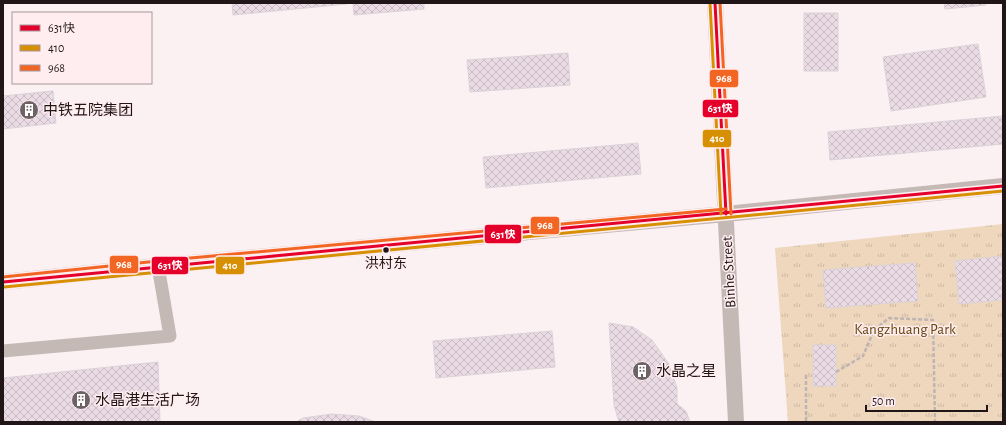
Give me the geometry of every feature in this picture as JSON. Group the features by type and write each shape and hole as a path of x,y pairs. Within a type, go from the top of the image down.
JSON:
{"street":[{"name":"Binhe Street","path":"715,3 736,422"},
{"path":"3,282 158,266 726,214 1003,186"},
{"path":"3,351 170,336 158,266"}],"path":[{"path":"836,372 863,356 874,330 889,318 933,320 935,422"},
{"path":"806,375 806,422"}],"green space":[{"name":"Kangzhuang Park","path":"1003,224 1003,422 788,422 775,248"}],"building":[{"path":"232,3 346,3 347,4 233,15"},
{"path":"353,3 424,3 424,9 354,15"},
{"path":"944,3 985,3 986,5 945,9"},
{"path":"804,13 838,13 838,71 804,71"},
{"path":"978,44 986,97 891,111 883,57"},
{"path":"568,53 570,85 470,92 467,60"},
{"name":"中铁五院集团","path":"53,91 56,123 3,129 3,96"},
{"path":"1003,116 1003,144 830,160 828,132"},
{"path":"638,143 641,174 486,188 483,157"},
{"path":"1003,256 1003,300 959,304 955,261"},
{"path":"915,263 918,301 826,308 823,270"},
{"name":"水晶之星","path":"609,323 633,327 652,340 669,364 677,388 677,404 686,411 690,422 619,422 614,405"},
{"path":"552,331 555,367 436,378 433,341"},
{"path":"813,345 836,345 836,386 813,386"},
{"name":"水晶港生活广场","path":"158,362 160,422 3,422 3,378"},
{"path":"332,414 359,416 376,422 296,422 303,418"}],"transit line":[{"name":"410","path":"710,3 721,214"},
{"name":"631快","path":"715,3 726,214"},
{"name":"968","path":"720,3 731,214"},
{"name":"631快","path":"3,282 1003,186"},
{"name":"410","path":"4,287 1003,191"},
{"name":"968","path":"3,277 158,261 726,209"}],"place":[{"name":"中铁五院集团","path":"29,110"},
{"name":"洪村东","path":"386,250"},
{"name":"水晶之星","path":"642,371"},
{"name":"水晶港生活广场","path":"81,400"}]}
